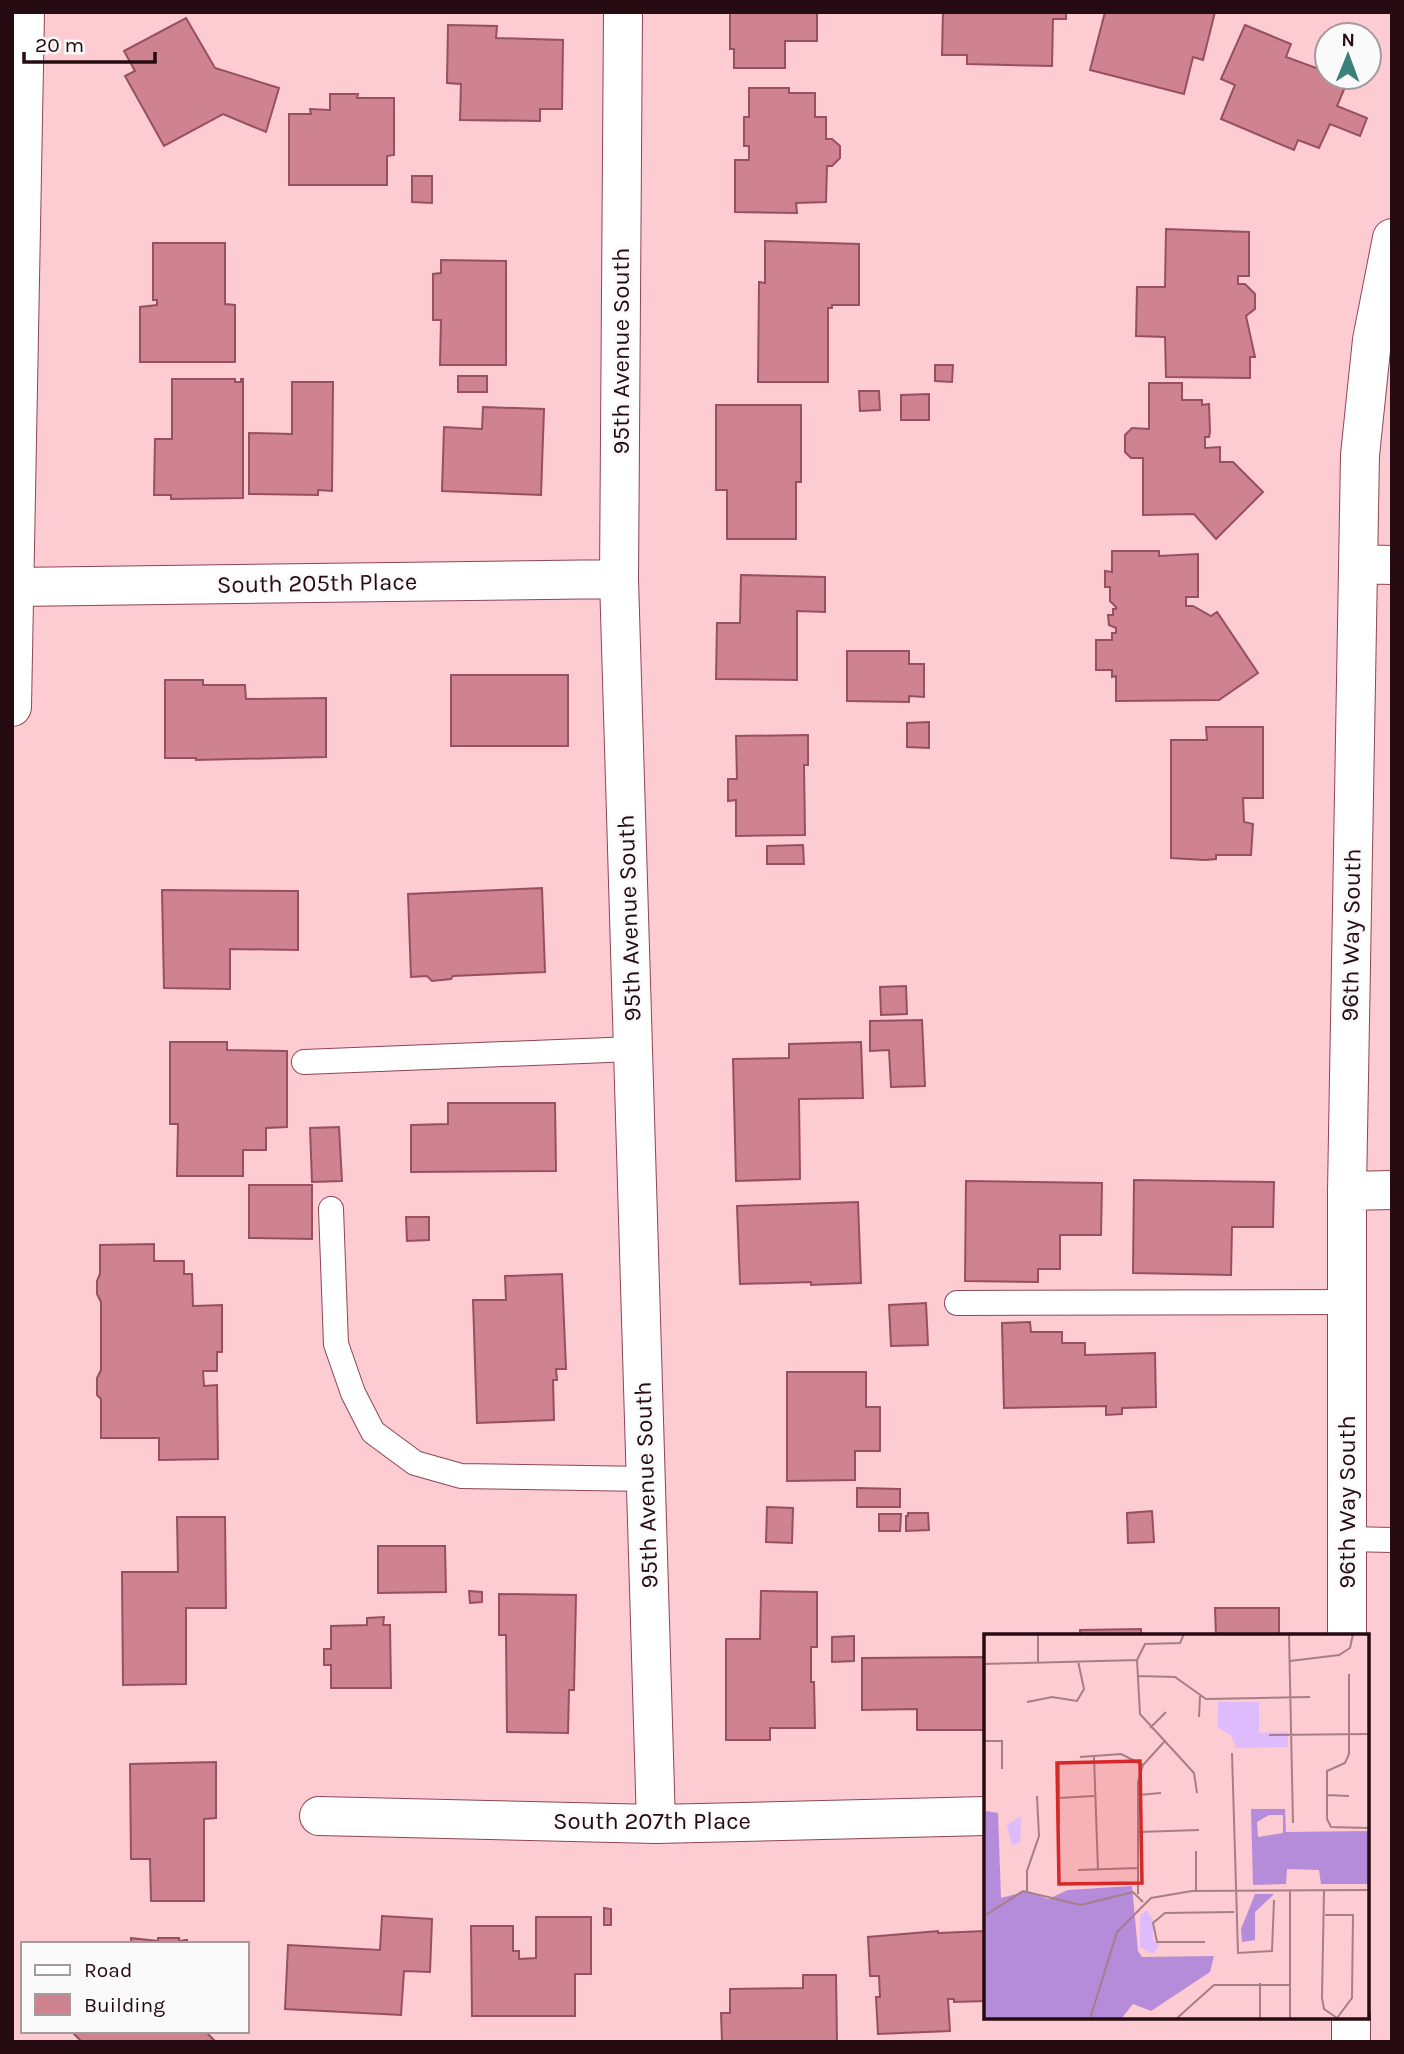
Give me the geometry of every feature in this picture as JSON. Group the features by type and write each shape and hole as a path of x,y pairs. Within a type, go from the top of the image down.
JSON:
{"street":[{"path":"12,707 25,12"},
{"name":"95th Avenue South","path":"623,12 619,579 656,1824"},
{"name":"96th Way South","path":"1348,1634 1347,1191 1375,564 1360,456 1372,340 1392,238"},
{"name":"South 205th Place","path":"14,587 619,579"},
{"path":"1347,1191 1392,1190"},
{"name":"South 207th Place","path":"319,1816 656,1824 984,1816"},
{"path":"1351,2019 1351,2042"}],"lane":[{"path":"304,1062 633,1049"},
{"path":"331,1209 336,1344 353,1393 373,1432 415,1463 461,1476 646,1479"},
{"path":"957,1303 1347,1302"},
{"path":"1347,1539 1392,1540"}],"building":[{"path":"730,12 817,12 817,41 785,41 785,68 734,68 734,49 730,49"},
{"path":"943,12 1066,12 1066,19 1053,19 1052,66 967,64 967,55 942,55"},
{"path":"1105,12 1215,12 1203,60 1193,57 1184,94 1090,70"},
{"path":"186,18 215,68 279,88 266,132 223,114 164,146 125,76 135,71 124,51"},
{"path":"448,25 497,26 496,38 563,40 562,109 540,109 540,121 460,120 461,84 447,83"},
{"path":"1245,25 1291,44 1286,57 1313,67 1313,91 1343,91 1337,106 1367,118 1360,136 1330,124 1319,148 1298,140 1294,150 1221,119 1235,85 1221,79"},
{"path":"749,88 789,88 789,93 815,93 815,117 826,117 826,139 832,139 840,146 840,158 832,166 827,166 826,202 796,203 797,213 735,212 735,160 749,160 749,146 744,146 744,117 749,117"},
{"path":"330,94 358,94 357,98 394,98 394,155 387,156 387,185 289,185 289,114 311,114 310,109 330,110"},
{"path":"412,176 432,176 432,203 412,202"},
{"path":"1166,229 1249,232 1249,276 1238,276 1238,284 1245,284 1255,294 1255,309 1246,316 1255,357 1250,357 1250,378 1166,377 1165,337 1136,336 1137,287 1165,287"},
{"path":"765,241 859,244 859,305 832,305 832,308 828,308 828,382 758,382 759,282 765,283"},
{"path":"153,243 225,243 225,304 235,305 235,362 140,362 140,307 157,305 157,300 153,300"},
{"path":"441,260 506,261 506,365 440,365 441,320 433,320 433,274 441,273"},
{"path":"935,365 953,365 952,382 935,381"},
{"path":"458,376 487,376 487,392 458,392"},
{"path":"172,379 235,379 235,382 241,382 243,379 243,498 171,499 171,495 154,495 155,439 172,439"},
{"path":"292,382 333,382 332,491 318,490 318,495 249,494 249,433 292,434"},
{"path":"1149,383 1182,383 1182,400 1202,400 1202,405 1209,404 1210,432 1209,437 1205,437 1205,448 1220,447 1220,462 1233,462 1263,492 1216,539 1194,514 1143,515 1143,458 1131,458 1125,452 1125,435 1132,428 1149,429"},
{"path":"859,391 879,391 880,410 860,411"},
{"path":"929,394 929,420 901,420 901,395"},
{"path":"716,405 801,405 801,482 796,482 796,539 727,539 727,490 716,490"},
{"path":"483,407 544,409 541,495 442,491 444,427 482,429"},
{"path":"1112,551 1159,551 1159,556 1198,554 1198,597 1186,597 1186,606 1193,606 1211,616 1217,612 1258,673 1219,700 1116,701 1116,676 1112,677 1112,670 1096,670 1096,640 1112,640 1112,633 1116,633 1116,628 1109,625 1108,615 1113,615 1113,609 1116,607 1110,601 1110,587 1105,587 1105,571 1112,572"},
{"path":"741,575 825,577 825,612 797,611 797,680 716,679 717,623 740,623"},
{"path":"847,651 909,651 909,664 924,664 924,697 909,696 909,702 847,701"},
{"path":"451,675 568,675 568,746 451,746"},
{"path":"165,680 203,680 203,685 245,685 246,699 326,698 326,757 196,760 165,758"},
{"path":"929,722 929,748 907,747 907,723"},
{"path":"1206,727 1263,727 1263,798 1243,798 1244,822 1253,824 1251,855 1216,855 1216,859 1205,860 1171,858 1171,740 1207,740"},
{"path":"808,735 808,765 804,765 805,835 736,836 736,800 728,801 728,779 737,779 736,736"},
{"path":"803,845 804,864 767,864 767,846"},
{"path":"542,888 545,972 453,976 451,979 432,981 427,976 411,977 408,894"},
{"path":"162,890 298,891 298,950 230,949 230,989 164,988"},
{"path":"906,986 907,1014 881,1015 880,987"},
{"path":"922,1020 925,1086 891,1087 889,1050 870,1051 870,1021"},
{"path":"170,1042 227,1042 227,1050 287,1051 287,1127 266,1128 266,1150 243,1150 243,1176 177,1176 178,1124 170,1124"},
{"path":"861,1042 863,1098 799,1099 800,1179 736,1181 733,1059 789,1058 789,1044"},
{"path":"448,1103 555,1103 556,1171 411,1172 411,1125 448,1124"},
{"path":"339,1127 342,1181 312,1182 310,1128"},
{"path":"1134,1180 1274,1182 1273,1227 1232,1227 1231,1275 1133,1273"},
{"path":"966,1181 1102,1183 1101,1235 1060,1235 1060,1269 1038,1269 1038,1282 965,1281"},
{"path":"249,1185 312,1185 312,1239 249,1238"},
{"path":"858,1202 861,1283 740,1284 737,1206"},
{"path":"406,1217 429,1217 429,1240 407,1241"},
{"path":"154,1244 154,1261 184,1261 184,1274 192,1274 193,1306 222,1305 222,1352 217,1352 217,1371 203,1371 204,1386 217,1385 218,1459 159,1460 159,1438 101,1438 101,1399 97,1395 97,1378 101,1370 101,1302 97,1294 100,1245"},
{"path":"562,1274 566,1369 556,1369 557,1380 553,1380 554,1420 477,1423 473,1300 506,1300 505,1276"},
{"path":"926,1303 928,1345 891,1346 889,1305"},
{"path":"1030,1322 1031,1332 1062,1332 1062,1343 1085,1343 1085,1355 1155,1353 1156,1407 1122,1408 1122,1414 1106,1415 1106,1406 1004,1408 1002,1323"},
{"path":"787,1372 866,1372 866,1407 880,1407 880,1451 855,1451 855,1480 787,1481"},
{"path":"857,1488 900,1489 900,1507 857,1507"},
{"path":"767,1507 793,1508 792,1543 766,1542"},
{"path":"1152,1511 1154,1542 1128,1543 1127,1513"},
{"path":"908,1513 928,1513 929,1530 906,1531"},
{"path":"879,1514 901,1514 900,1531 879,1531"},
{"path":"177,1517 225,1517 226,1608 186,1608 186,1684 123,1685 122,1572 178,1572"},
{"path":"378,1546 445,1546 446,1592 378,1593"},
{"path":"469,1591 482,1592 482,1602 470,1603"},
{"path":"761,1591 817,1592 817,1647 811,1647 815,1728 770,1728 770,1740 726,1740 726,1639 760,1639"},
{"path":"499,1594 576,1595 574,1690 569,1690 568,1733 507,1732 506,1635 499,1635"},
{"path":"1215,1608 1279,1608 1279,1634 1216,1634"},
{"path":"384,1617 383,1625 390,1625 391,1688 331,1688 331,1665 324,1665 324,1649 331,1649 331,1626 367,1625 367,1618"},
{"path":"1141,1629 1141,1634 1080,1634 1080,1630"},
{"path":"854,1636 854,1661 832,1662 832,1637"},
{"path":"984,1657 984,1730 917,1730 917,1709 862,1710 862,1658"},
{"path":"216,1762 216,1818 204,1819 204,1901 151,1901 150,1859 131,1859 130,1764"},
{"path":"604,1908 611,1909 611,1925 604,1925"},
{"path":"382,1916 432,1919 430,1972 404,1971 401,2015 285,2009 288,1945 380,1950"},
{"path":"536,1917 591,1917 591,1974 575,1974 575,2016 472,2016 471,1926 513,1926 513,1951 519,1951 519,1959 536,1958"},
{"path":"938,1931 984,1931 984,2001 954,2002 954,1999 948,1999 950,2031 878,2034 876,1997 880,1997 879,1976 870,1976 868,1937"},
{"path":"131,1938 187,1940 187,1942 131,1942"},
{"path":"803,1975 836,1975 837,2042 722,2042 721,2013 730,2013 730,1989 803,1988"},
{"path":"73,2033 207,2033 216,2042 82,2042"}]}
